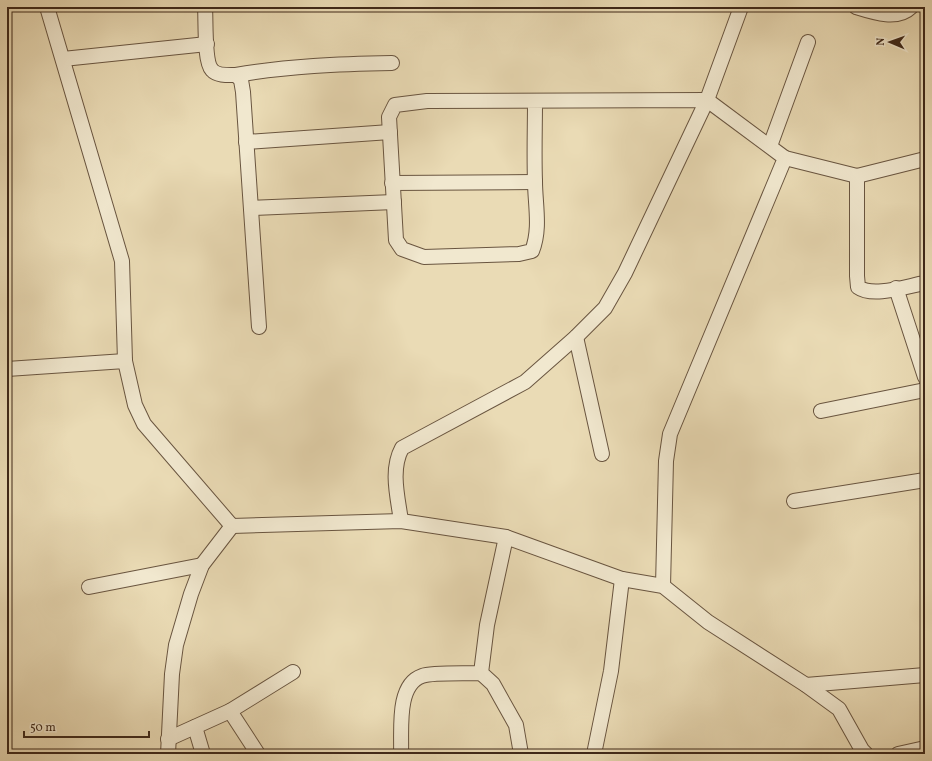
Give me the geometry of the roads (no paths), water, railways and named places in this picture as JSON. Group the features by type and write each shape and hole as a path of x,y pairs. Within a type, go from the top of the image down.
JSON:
{"street":[{"path":"47,7 122,261 125,361 135,405 144,424 232,526"},
{"path":"205,7 207,44 211,70 217,74 236,75 271,69 314,65 392,63"},
{"path":"400,522 395,471 396,458 402,448 525,382 605,308 625,273 707,100 741,7"},
{"path":"856,7 896,15 912,7"},
{"path":"770,146 808,42"},
{"path":"63,59 207,44"},
{"path":"236,75 241,80 243,92 259,327"},
{"path":"536,101 536,241 532,251 519,254 424,257 402,249 396,240 392,182 389,117 395,105 427,101 707,100 785,158 858,176 925,159"},
{"path":"246,142 390,132"},
{"path":"663,586 666,461 670,434 785,158"},
{"path":"858,176 856,276 858,287 864,291 876,292 925,283"},
{"path":"392,182 535,182"},
{"path":"251,208 394,202"},
{"path":"896,288 925,377"},
{"path":"576,336 602,454"},
{"path":"7,369 125,361"},
{"path":"821,411 925,390"},
{"path":"794,501 925,480"},
{"path":"232,526 400,522 506,537 622,579 663,586 708,622 806,684 839,709 861,753"},
{"path":"168,754 172,674 176,645 191,594 202,565 232,526"},
{"path":"481,673 487,625 506,537"},
{"path":"88,587 202,565"},
{"path":"594,754 611,671 622,579"},
{"path":"168,739 230,711 293,672"},
{"path":"401,754 404,697 410,682 423,676 481,673 493,684 516,725 521,754"},
{"path":"806,684 925,675"},
{"path":"230,711 258,754"},
{"path":"195,727 204,754"},
{"path":"898,754 925,748"}]}
